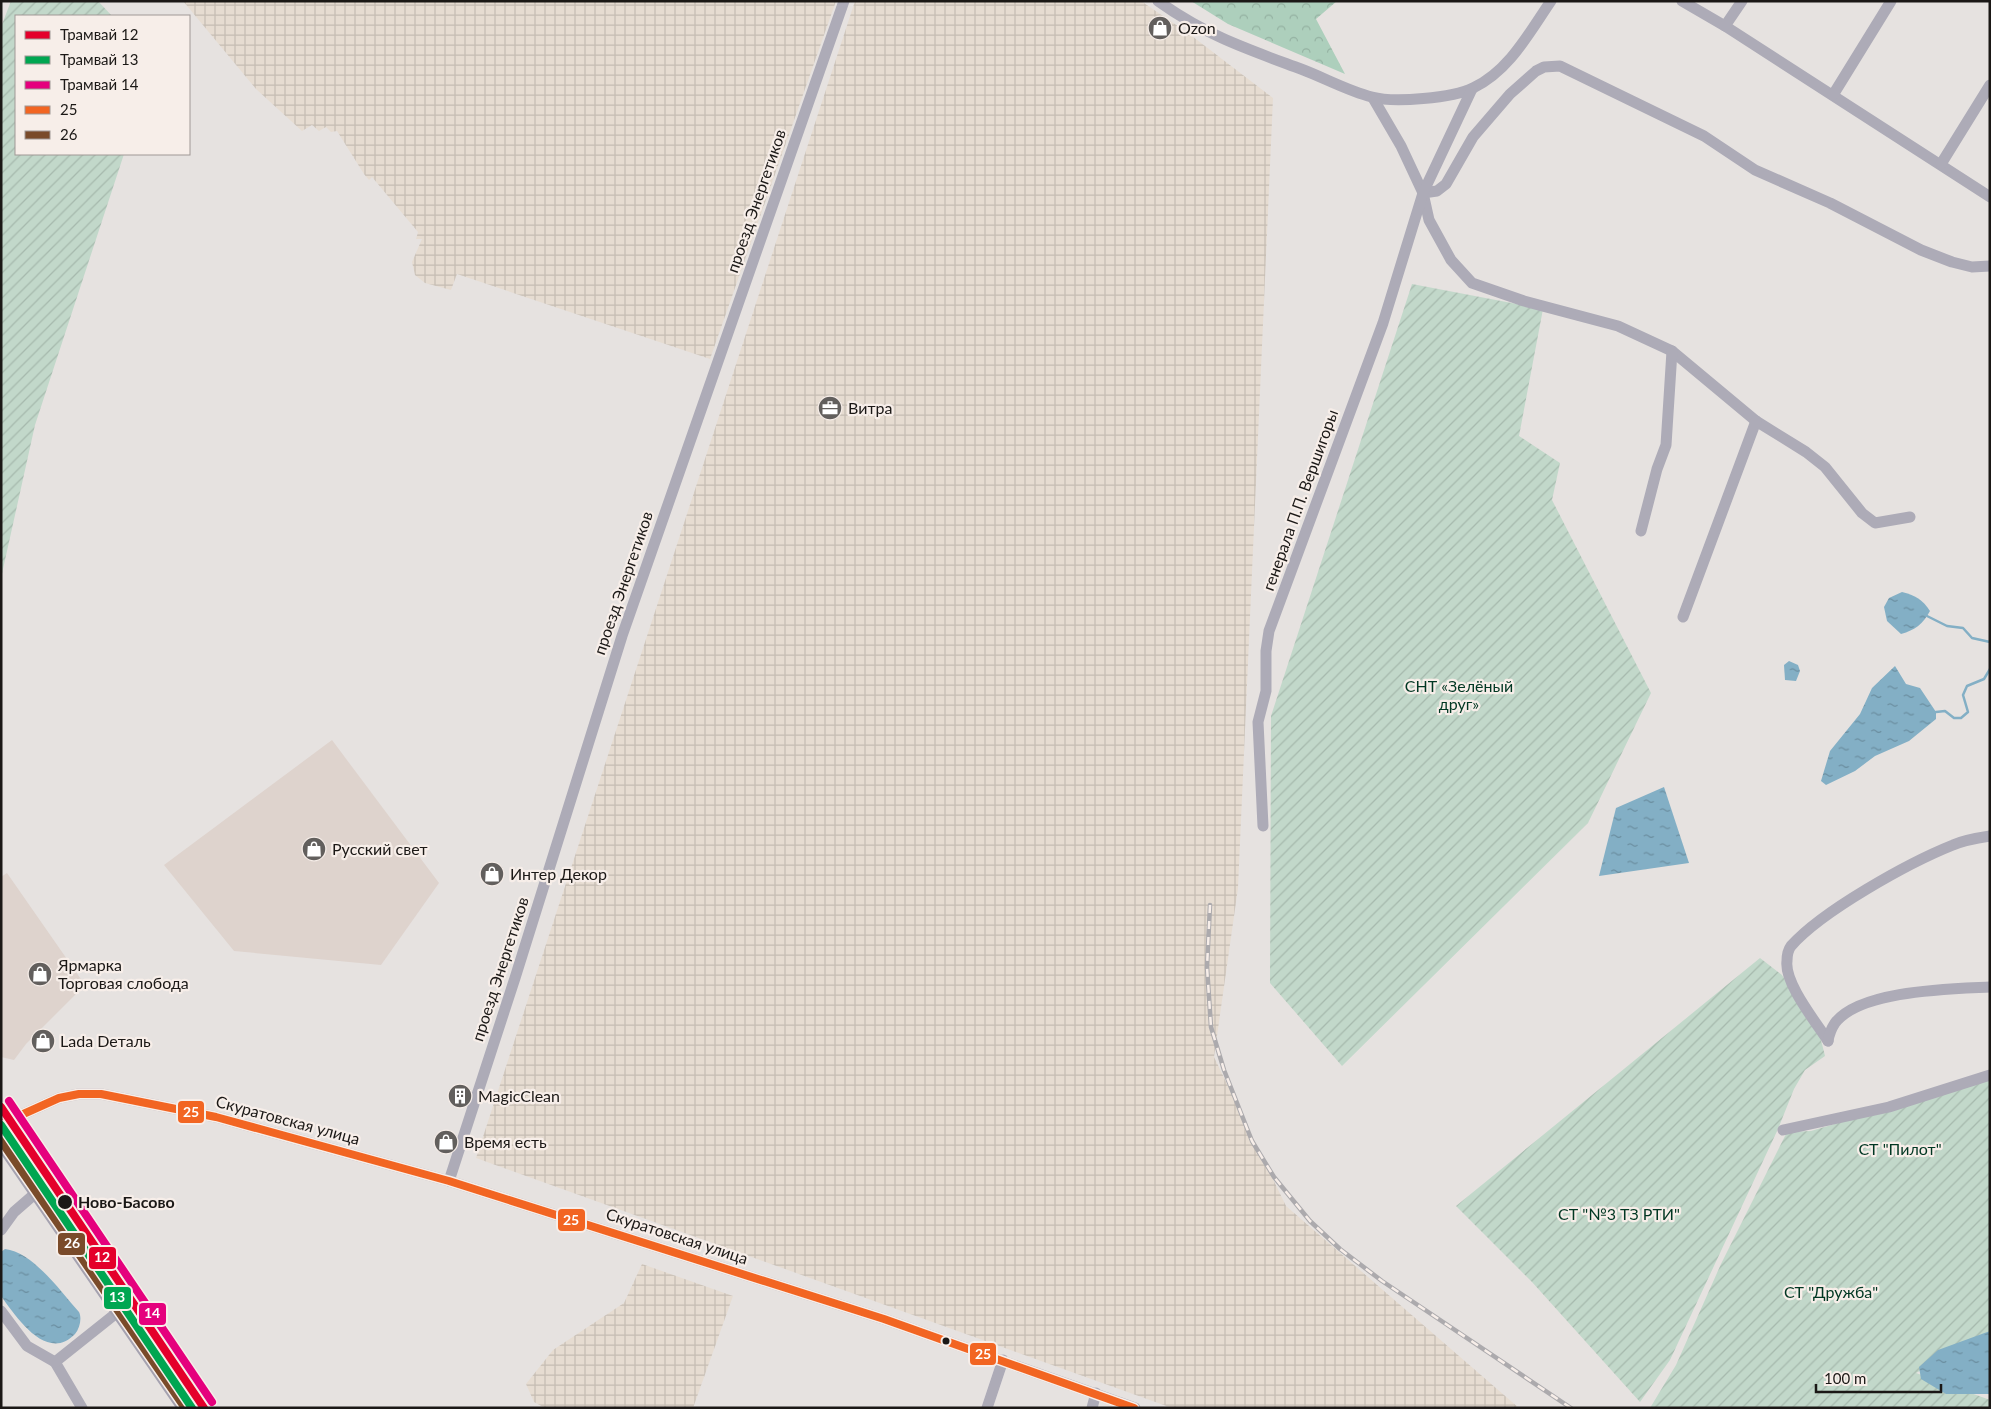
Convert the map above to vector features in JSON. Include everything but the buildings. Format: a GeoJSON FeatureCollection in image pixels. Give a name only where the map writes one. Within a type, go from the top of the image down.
{"type":"FeatureCollection","features":[{"type":"Feature","properties":{"kind":"main road"},"geometry":{"type":"LineString","coordinates":[[1,1141],[185,1408]]}},
{"type":"Feature","properties":{"kind":"street","name":"проезд Энергетиков"},"geometry":{"type":"LineString","coordinates":[[449,1181],[622,636],[844,1]]}},
{"type":"Feature","properties":{"kind":"street"},"geometry":{"type":"LineString","coordinates":[[1158,1],[1207,33],[1256,54],[1373,98],[1410,100],[1472,89],[1488,78],[1510,59],[1551,1]]}},
{"type":"Feature","properties":{"kind":"street"},"geometry":{"type":"LineString","coordinates":[[1682,1],[1834,95],[1990,197]]}},
{"type":"Feature","properties":{"kind":"street"},"geometry":{"type":"LineString","coordinates":[[1725,26],[1742,1]]}},
{"type":"Feature","properties":{"kind":"street"},"geometry":{"type":"LineString","coordinates":[[1834,95],[1891,1]]}},
{"type":"Feature","properties":{"kind":"street"},"geometry":{"type":"LineString","coordinates":[[1423,193],[1437,191],[1446,184],[1473,137],[1510,94],[1536,71],[1544,67],[1560,66],[1704,136],[1755,170],[1830,204],[1921,250],[1965,266],[1990,266]]}},
{"type":"Feature","properties":{"kind":"street"},"geometry":{"type":"LineString","coordinates":[[1941,164],[1990,85]]}},
{"type":"Feature","properties":{"kind":"street","name":"генерала П.П. Вершигоры"},"geometry":{"type":"LineString","coordinates":[[1263,826],[1258,722],[1266,691],[1266,651],[1269,631],[1383,323],[1423,193],[1472,89]]}},
{"type":"Feature","properties":{"kind":"street"},"geometry":{"type":"LineString","coordinates":[[1373,98],[1401,146],[1423,193],[1429,220],[1451,260],[1472,283],[1524,302],[1618,326],[1672,351],[1756,421],[1806,452],[1826,467],[1862,513],[1875,523],[1910,516]]}},
{"type":"Feature","properties":{"kind":"street"},"geometry":{"type":"LineString","coordinates":[[1641,530],[1657,469],[1666,445],[1672,351]]}},
{"type":"Feature","properties":{"kind":"street"},"geometry":{"type":"LineString","coordinates":[[1683,618],[1756,421]]}},
{"type":"Feature","properties":{"kind":"street"},"geometry":{"type":"LineString","coordinates":[[1990,836],[1974,838],[1953,845],[1892,876],[1830,913],[1790,948],[1786,963],[1790,981],[1828,1041],[1835,1022],[1851,1011],[1878,1000],[1921,991],[1990,988]]}},
{"type":"Feature","properties":{"kind":"street"},"geometry":{"type":"LineString","coordinates":[[1783,1130],[1889,1107],[1990,1075]]}},
{"type":"Feature","properties":{"kind":"street","name":"Скуратовская улица"},"geometry":{"type":"LineString","coordinates":[[1,1124],[59,1098],[80,1094],[101,1094],[216,1117],[449,1181],[884,1319],[1136,1408]]}},
{"type":"Feature","properties":{"kind":"street"},"geometry":{"type":"LineString","coordinates":[[1,1230],[14,1212],[37,1192]]}},
{"type":"Feature","properties":{"kind":"street"},"geometry":{"type":"LineString","coordinates":[[1,1311],[28,1346],[55,1362],[82,1408]]}},
{"type":"Feature","properties":{"kind":"street"},"geometry":{"type":"LineString","coordinates":[[55,1362],[119,1311]]}},
{"type":"Feature","properties":{"kind":"street"},"geometry":{"type":"LineString","coordinates":[[987,1408],[1003,1360]]}},
{"type":"Feature","properties":{"kind":"street"},"geometry":{"type":"LineString","coordinates":[[1092,1408],[1096,1393]]}},
{"type":"Feature","properties":{"kind":"shaded area"},"geometry":{"type":"Polygon","coordinates":[[[183,1],[836,1],[710,359],[457,274],[451,290],[425,283],[415,275],[412,262],[422,239],[416,239],[418,232],[372,177],[369,180],[364,174],[337,131],[331,132],[326,127],[319,131],[312,125],[302,131],[256,89],[183,1]]]}},
{"type":"Feature","properties":{"kind":"shaded area"},"geometry":{"type":"Polygon","coordinates":[[[855,1],[1141,1],[1188,33],[1273,98],[1238,888],[1214,1057],[1286,1206],[1519,1408],[1172,1408],[476,1158],[855,1]]]}},
{"type":"Feature","properties":{"kind":"shaded area"},"geometry":{"type":"Polygon","coordinates":[[[332,740],[439,883],[381,965],[234,951],[164,865],[332,740]]]}},
{"type":"Feature","properties":{"kind":"shaded area","name":"Ярмарка Торговая слобода"},"geometry":{"type":"Polygon","coordinates":[[[7,873],[85,985],[26,1044],[14,1060],[1,1057],[1,877],[7,873]]]}},
{"type":"Feature","properties":{"kind":"shaded area"},"geometry":{"type":"Polygon","coordinates":[[[642,1264],[733,1296],[693,1408],[545,1408],[534,1402],[526,1384],[553,1350],[624,1303],[642,1264]]]}},
{"type":"Feature","properties":{"kind":"green space"},"geometry":{"type":"Polygon","coordinates":[[[11,1],[98,1],[111,15],[15,15],[15,155],[124,155],[35,425],[1,578],[1,27],[11,1]]]}},
{"type":"Feature","properties":{"kind":"green space"},"geometry":{"type":"Polygon","coordinates":[[[1191,1],[1337,1],[1316,19],[1345,74],[1228,24],[1191,1]]]}},
{"type":"Feature","properties":{"kind":"green space","name":"СНТ «Зелёный друг»"},"geometry":{"type":"Polygon","coordinates":[[[1412,284],[1543,309],[1519,436],[1560,463],[1552,500],[1651,693],[1588,823],[1342,1066],[1270,983],[1271,716],[1412,284]]]}},
{"type":"Feature","properties":{"kind":"green space","name":"СТ \"№3 ТЗ РТИ\""},"geometry":{"type":"Polygon","coordinates":[[[1760,958],[1782,975],[1820,1036],[1825,1056],[1805,1070],[1794,1089],[1778,1129],[1670,1360],[1640,1402],[1532,1282],[1456,1206],[1760,958]]]}},
{"type":"Feature","properties":{"kind":"green space","name":"СТ \"Дружба\""},"geometry":{"type":"Polygon","coordinates":[[[1990,1078],[1990,1333],[1916,1373],[1990,1400],[1990,1408],[1650,1408],[1676,1365],[1721,1264],[1787,1132],[1811,1131],[1990,1078]]]}},
{"type":"Feature","properties":{"kind":"water"},"geometry":{"type":"Polygon","coordinates":[[[1902,592],[1918,598],[1930,611],[1918,626],[1901,634],[1887,621],[1884,607],[1889,598],[1902,592]]]}},
{"type":"Feature","properties":{"kind":"water"},"geometry":{"type":"Polygon","coordinates":[[[1789,661],[1798,665],[1800,671],[1796,681],[1785,680],[1784,665],[1789,661]]]}},
{"type":"Feature","properties":{"kind":"water"},"geometry":{"type":"Polygon","coordinates":[[[1895,666],[1906,684],[1920,688],[1936,712],[1936,719],[1909,741],[1875,756],[1855,771],[1826,785],[1821,781],[1830,751],[1860,714],[1872,688],[1895,666]]]}},
{"type":"Feature","properties":{"kind":"water"},"geometry":{"type":"Polygon","coordinates":[[[1664,787],[1689,863],[1599,876],[1616,808],[1664,787]]]}},
{"type":"Feature","properties":{"kind":"water"},"geometry":{"type":"Polygon","coordinates":[[[5,1249],[26,1257],[36,1265],[79,1312],[80,1323],[78,1329],[75,1334],[64,1342],[44,1341],[34,1334],[15,1315],[1,1296],[1,1252],[5,1249]]]}},
{"type":"Feature","properties":{"kind":"water"},"geometry":{"type":"Polygon","coordinates":[[[1990,1331],[1990,1394],[1946,1394],[1921,1379],[1919,1367],[1938,1350],[1990,1331]]]}},
{"type":"Feature","properties":{"kind":"waterway"},"geometry":{"type":"LineString","coordinates":[[1927,616],[1947,626],[1963,628],[1972,638],[1990,642]]}},
{"type":"Feature","properties":{"kind":"waterway"},"geometry":{"type":"LineString","coordinates":[[1936,712],[1945,711],[1954,718],[1961,718],[1968,712],[1963,695],[1967,686],[1984,679],[1990,669]]}},
{"type":"Feature","properties":{"kind":"railway"},"geometry":{"type":"LineString","coordinates":[[1210,905],[1207,967],[1211,1027],[1224,1070],[1252,1141],[1274,1177],[1310,1221],[1340,1249],[1382,1281],[1571,1408]]}},
{"type":"Feature","properties":{"kind":"tram line","name":"14"},"geometry":{"type":"LineString","coordinates":[[9,1101],[212,1402]]}},
{"type":"Feature","properties":{"kind":"tram line","name":"12"},"geometry":{"type":"LineString","coordinates":[[1,1107],[204,1408]]}},
{"type":"Feature","properties":{"kind":"tram line","name":"13"},"geometry":{"type":"LineString","coordinates":[[1,1125],[192,1408]]}},
{"type":"Feature","properties":{"kind":"transit line","name":"25"},"geometry":{"type":"LineString","coordinates":[[1,1124],[59,1098],[79,1094],[101,1094],[216,1117],[449,1181],[884,1319],[1134,1408]]}},
{"type":"Feature","properties":{"kind":"transit line","name":"26"},"geometry":{"type":"LineString","coordinates":[[1,1141],[185,1408]]}},
{"type":"Feature","properties":{"kind":"place","name":"Ozon"},"geometry":{"type":"Point","coordinates":[1160,28]}},
{"type":"Feature","properties":{"kind":"place","name":"Витра"},"geometry":{"type":"Point","coordinates":[830,408]}},
{"type":"Feature","properties":{"kind":"place","name":"Русский свет"},"geometry":{"type":"Point","coordinates":[314,849]}},
{"type":"Feature","properties":{"kind":"place","name":"Интер Декор"},"geometry":{"type":"Point","coordinates":[492,874]}},
{"type":"Feature","properties":{"kind":"place","name":"Ярмарка Торговая слобода"},"geometry":{"type":"Point","coordinates":[40,974]}},
{"type":"Feature","properties":{"kind":"place","name":"Lada Dеталь"},"geometry":{"type":"Point","coordinates":[43,1041]}},
{"type":"Feature","properties":{"kind":"place","name":"MagicClean"},"geometry":{"type":"Point","coordinates":[460,1096]}},
{"type":"Feature","properties":{"kind":"place","name":"Время есть"},"geometry":{"type":"Point","coordinates":[446,1142]}},
{"type":"Feature","properties":{"kind":"place","name":"Ново-Басово"},"geometry":{"type":"Point","coordinates":[65,1202]}},
{"type":"Feature","properties":{"kind":"park label","name":"СТ \"Пилот\""},"geometry":{"type":"Point","coordinates":[1900,1149]}}]}
